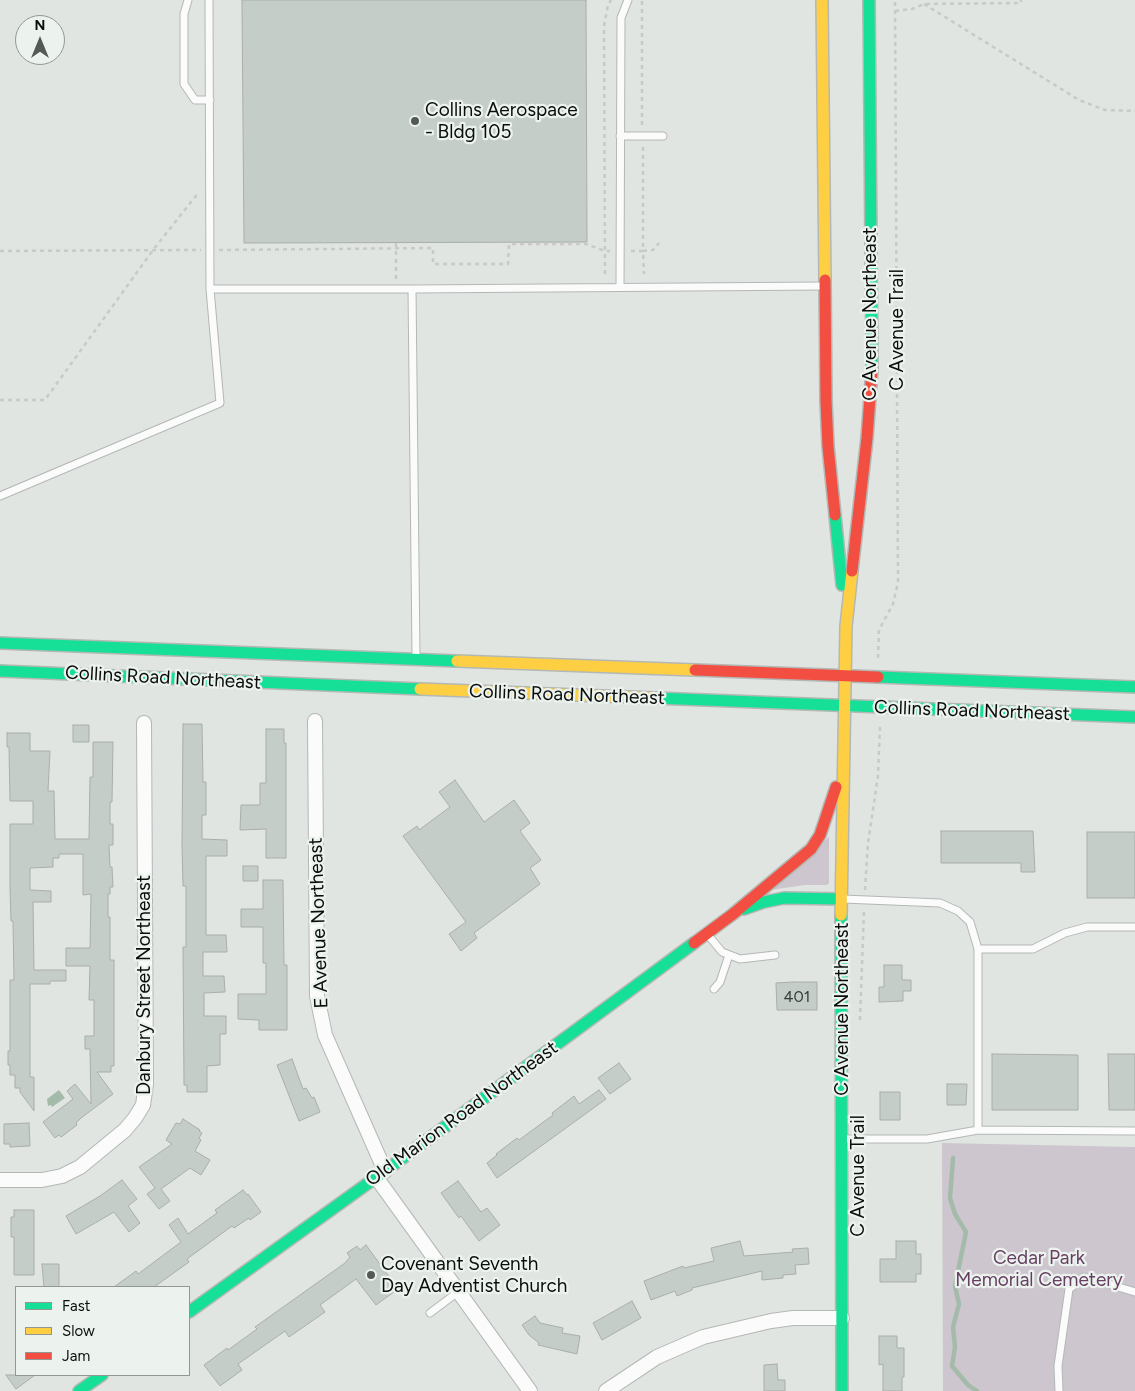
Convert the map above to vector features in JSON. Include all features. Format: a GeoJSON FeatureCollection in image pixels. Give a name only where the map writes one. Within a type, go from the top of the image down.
{"type":"FeatureCollection","features":[{"type":"Feature","properties":{"kind":"main road","name":"C Avenue Northeast"},"geometry":{"type":"LineString","coordinates":[[822,0],[824,286],[828,446],[846,626]]}},
{"type":"Feature","properties":{"kind":"main road","name":"C Avenue Northeast"},"geometry":{"type":"LineString","coordinates":[[842,1391],[841,899],[844,706],[846,626],[867,438],[872,364],[869,0]]}},
{"type":"Feature","properties":{"kind":"main road","name":"Collins Road Northeast"},"geometry":{"type":"LineString","coordinates":[[0,643],[1135,687]]}},
{"type":"Feature","properties":{"kind":"main road","name":"Collins Road Northeast"},"geometry":{"type":"LineString","coordinates":[[0,671],[1135,717]]}},
{"type":"Feature","properties":{"kind":"main road","name":"Old Marion Road Northeast"},"geometry":{"type":"LineString","coordinates":[[190,1311],[733,914],[811,849],[820,835],[843,766]]}},
{"type":"Feature","properties":{"kind":"main road","name":"Old Marion Road Northeast"},"geometry":{"type":"LineString","coordinates":[[733,914],[764,902],[784,898],[841,899]]}},
{"type":"Feature","properties":{"kind":"main road"},"geometry":{"type":"LineString","coordinates":[[79,1391],[101,1376]]}},
{"type":"Feature","properties":{"kind":"street","name":"E Avenue Northeast"},"geometry":{"type":"LineString","coordinates":[[315,721],[317,996],[325,1035],[380,1174],[458,1292],[530,1391]]}},
{"type":"Feature","properties":{"kind":"street","name":"Danbury Street Northeast"},"geometry":{"type":"LineString","coordinates":[[0,1180],[42,1180],[62,1176],[80,1167],[125,1130],[136,1118],[143,1105],[146,1084],[144,723]]}},
{"type":"Feature","properties":{"kind":"street"},"geometry":{"type":"LineString","coordinates":[[606,1391],[657,1356],[703,1337],[771,1321],[793,1318],[842,1318]]}},
{"type":"Feature","properties":{"kind":"lane"},"geometry":{"type":"LineString","coordinates":[[188,0],[184,14],[184,84],[194,100],[210,100]]}},
{"type":"Feature","properties":{"kind":"lane"},"geometry":{"type":"LineString","coordinates":[[0,496],[220,403],[210,289],[209,0]]}},
{"type":"Feature","properties":{"kind":"lane"},"geometry":{"type":"LineString","coordinates":[[620,287],[620,18],[628,0]]}},
{"type":"Feature","properties":{"kind":"lane"},"geometry":{"type":"LineString","coordinates":[[620,136],[663,136]]}},
{"type":"Feature","properties":{"kind":"lane"},"geometry":{"type":"LineString","coordinates":[[210,289],[824,286]]}},
{"type":"Feature","properties":{"kind":"lane"},"geometry":{"type":"LineString","coordinates":[[412,289],[416,658]]}},
{"type":"Feature","properties":{"kind":"lane"},"geometry":{"type":"LineString","coordinates":[[841,899],[940,903],[958,911],[970,922],[978,949],[978,1130]]}},
{"type":"Feature","properties":{"kind":"lane"},"geometry":{"type":"LineString","coordinates":[[978,949],[1033,949],[1065,933],[1087,927],[1135,928]]}},
{"type":"Feature","properties":{"kind":"lane"},"geometry":{"type":"LineString","coordinates":[[706,934],[722,952],[740,959],[775,955]]}},
{"type":"Feature","properties":{"kind":"lane"},"geometry":{"type":"LineString","coordinates":[[714,989],[720,982],[729,954]]}},
{"type":"Feature","properties":{"kind":"lane"},"geometry":{"type":"LineString","coordinates":[[842,1139],[927,1139],[978,1130],[1135,1131]]}},
{"type":"Feature","properties":{"kind":"lane"},"geometry":{"type":"LineString","coordinates":[[1059,1391],[1058,1366],[1069,1289],[1084,1277],[1135,1292]]}},
{"type":"Feature","properties":{"kind":"lane"},"geometry":{"type":"LineString","coordinates":[[430,1313],[458,1292]]}},
{"type":"Feature","properties":{"kind":"path"},"geometry":{"type":"LineString","coordinates":[[605,274],[604,26],[608,5],[612,0]]}},
{"type":"Feature","properties":{"kind":"path","name":"C Avenue Trail"},"geometry":{"type":"LineString","coordinates":[[878,655],[879,630],[893,604],[898,582],[895,0]]}},
{"type":"Feature","properties":{"kind":"path"},"geometry":{"type":"LineString","coordinates":[[895,11],[912,9],[924,4],[1021,3],[1021,0]]}},
{"type":"Feature","properties":{"kind":"path"},"geometry":{"type":"LineString","coordinates":[[924,4],[1079,100],[1105,110],[1135,111]]}},
{"type":"Feature","properties":{"kind":"path"},"geometry":{"type":"LineString","coordinates":[[0,400],[45,400],[153,250],[210,178]]}},
{"type":"Feature","properties":{"kind":"path"},"geometry":{"type":"LineString","coordinates":[[396,243],[396,289]]}},
{"type":"Feature","properties":{"kind":"path"},"geometry":{"type":"LineString","coordinates":[[0,251],[433,248],[433,264],[508,264],[509,244],[586,244],[605,251],[614,251]]}},
{"type":"Feature","properties":{"kind":"path"},"geometry":{"type":"LineString","coordinates":[[629,251],[653,250],[658,244]]}},
{"type":"Feature","properties":{"kind":"path"},"geometry":{"type":"LineString","coordinates":[[643,251],[644,274]]}},
{"type":"Feature","properties":{"kind":"path"},"geometry":{"type":"LineString","coordinates":[[860,1025],[864,899],[868,843],[878,776],[880,722]]}},
{"type":"Feature","properties":{"kind":"green space"},"geometry":{"type":"Polygon","coordinates":[[[829,837],[829,883],[827,885],[805,885],[770,890],[829,837]]]}},
{"type":"Feature","properties":{"kind":"green space","name":"Cedar Park Memorial Cemetery"},"geometry":{"type":"Polygon","coordinates":[[[942,1143],[1135,1147],[1135,1391],[943,1391],[942,1143]]]}},
{"type":"Feature","properties":{"kind":"shaded area"},"geometry":{"type":"Polygon","coordinates":[[[59,1090],[65,1098],[52,1107],[51,1105],[48,1106],[47,1099],[59,1090]]]}},
{"type":"Feature","properties":{"kind":"building","name":"Collins Aerospace - Bldg 105"},"geometry":{"type":"Polygon","coordinates":[[[242,0],[586,0],[587,242],[244,243],[242,0]]]}},
{"type":"Feature","properties":{"kind":"building"},"geometry":{"type":"Polygon","coordinates":[[[183,724],[202,724],[203,782],[206,782],[206,815],[202,815],[202,839],[227,840],[227,856],[206,856],[206,935],[226,935],[227,952],[203,952],[203,976],[224,976],[225,992],[204,993],[204,1016],[226,1016],[226,1034],[220,1034],[220,1065],[207,1066],[207,1092],[187,1092],[187,1085],[184,1085],[183,947],[186,947],[186,886],[183,886],[182,846],[183,724]]]}},
{"type":"Feature","properties":{"kind":"building"},"geometry":{"type":"Polygon","coordinates":[[[73,725],[89,725],[89,742],[73,742],[73,725]]]}},
{"type":"Feature","properties":{"kind":"building"},"geometry":{"type":"Polygon","coordinates":[[[266,729],[284,729],[284,743],[286,743],[286,858],[266,858],[266,829],[240,830],[241,805],[260,805],[260,783],[266,783],[266,729]]]}},
{"type":"Feature","properties":{"kind":"building"},"geometry":{"type":"Polygon","coordinates":[[[7,733],[30,733],[30,751],[50,751],[48,791],[54,791],[55,839],[89,839],[90,777],[93,777],[93,742],[113,742],[110,824],[113,824],[113,845],[109,845],[113,887],[110,887],[110,894],[108,894],[108,917],[110,917],[110,960],[114,960],[114,1066],[111,1066],[111,1072],[97,1072],[113,1094],[81,1118],[76,1123],[77,1125],[61,1137],[59,1135],[55,1138],[43,1122],[73,1099],[67,1091],[75,1084],[91,1104],[90,1049],[85,1049],[85,1036],[94,1036],[94,1000],[89,1000],[90,966],[66,966],[66,948],[90,948],[91,894],[83,895],[83,854],[59,854],[59,858],[53,858],[53,867],[30,868],[30,890],[51,891],[51,902],[33,902],[34,970],[66,970],[66,981],[50,981],[50,984],[30,984],[30,1077],[34,1077],[34,1111],[20,1092],[20,1088],[15,1088],[15,1075],[10,1075],[10,1065],[8,1065],[8,1051],[10,1051],[10,980],[14,980],[13,921],[11,921],[10,887],[10,824],[33,824],[33,801],[10,801],[7,733]]]}},
{"type":"Feature","properties":{"kind":"building"},"geometry":{"type":"Polygon","coordinates":[[[455,780],[484,822],[514,800],[530,823],[520,831],[541,860],[530,868],[540,884],[474,933],[477,938],[461,951],[449,934],[466,922],[403,836],[417,826],[419,830],[450,807],[439,792],[455,780]]]}},
{"type":"Feature","properties":{"kind":"building"},"geometry":{"type":"Polygon","coordinates":[[[941,831],[1033,831],[1035,872],[1021,872],[1021,863],[941,863],[941,831]]]}},
{"type":"Feature","properties":{"kind":"building"},"geometry":{"type":"Polygon","coordinates":[[[1087,832],[1135,832],[1135,898],[1087,898],[1087,832]]]}},
{"type":"Feature","properties":{"kind":"building"},"geometry":{"type":"Polygon","coordinates":[[[243,866],[258,866],[258,881],[243,881],[243,866]]]}},
{"type":"Feature","properties":{"kind":"building"},"geometry":{"type":"Polygon","coordinates":[[[263,880],[283,880],[284,965],[287,965],[287,1030],[259,1030],[259,1020],[238,1019],[238,994],[266,994],[266,963],[263,963],[263,927],[241,927],[241,909],[263,909],[263,880]]]}},
{"type":"Feature","properties":{"kind":"building"},"geometry":{"type":"Polygon","coordinates":[[[884,965],[902,965],[902,980],[911,980],[911,991],[903,991],[903,1001],[879,1002],[879,987],[884,987],[884,965]]]}},
{"type":"Feature","properties":{"kind":"building"},"geometry":{"type":"Polygon","coordinates":[[[817,982],[817,1010],[777,1010],[776,983],[817,982]]]}},
{"type":"Feature","properties":{"kind":"building"},"geometry":{"type":"Polygon","coordinates":[[[992,1054],[1078,1055],[1078,1110],[992,1110],[992,1054]]]}},
{"type":"Feature","properties":{"kind":"building"},"geometry":{"type":"Polygon","coordinates":[[[1108,1054],[1135,1054],[1135,1110],[1109,1110],[1108,1054]]]}},
{"type":"Feature","properties":{"kind":"building"},"geometry":{"type":"Polygon","coordinates":[[[292,1059],[303,1089],[306,1088],[312,1098],[314,1097],[320,1112],[299,1121],[277,1065],[292,1059]]]}},
{"type":"Feature","properties":{"kind":"building"},"geometry":{"type":"Polygon","coordinates":[[[619,1063],[631,1079],[610,1094],[598,1078],[619,1063]]]}},
{"type":"Feature","properties":{"kind":"building"},"geometry":{"type":"Polygon","coordinates":[[[947,1084],[967,1084],[966,1105],[947,1105],[947,1084]]]}},
{"type":"Feature","properties":{"kind":"building"},"geometry":{"type":"Polygon","coordinates":[[[599,1090],[606,1099],[497,1178],[487,1163],[496,1154],[553,1115],[552,1113],[574,1096],[579,1104],[599,1090]]]}},
{"type":"Feature","properties":{"kind":"building"},"geometry":{"type":"Polygon","coordinates":[[[880,1092],[900,1092],[900,1120],[880,1120],[880,1092]]]}},
{"type":"Feature","properties":{"kind":"building"},"geometry":{"type":"Polygon","coordinates":[[[183,1119],[202,1133],[199,1138],[201,1140],[195,1151],[210,1160],[201,1175],[190,1168],[161,1189],[170,1201],[159,1209],[147,1194],[155,1188],[139,1167],[172,1144],[166,1140],[176,1123],[180,1124],[183,1119]]]}},
{"type":"Feature","properties":{"kind":"building"},"geometry":{"type":"Polygon","coordinates":[[[29,1123],[30,1146],[10,1147],[10,1144],[4,1144],[4,1124],[29,1123]]]}},
{"type":"Feature","properties":{"kind":"building"},"geometry":{"type":"Polygon","coordinates":[[[122,1180],[137,1199],[128,1206],[140,1223],[129,1232],[114,1212],[76,1234],[66,1216],[100,1196],[122,1180]]]}},
{"type":"Feature","properties":{"kind":"building"},"geometry":{"type":"Polygon","coordinates":[[[458,1181],[481,1212],[487,1208],[500,1225],[479,1241],[441,1193],[458,1181]]]}},
{"type":"Feature","properties":{"kind":"building"},"geometry":{"type":"Polygon","coordinates":[[[243,1190],[261,1212],[234,1228],[232,1226],[187,1259],[189,1262],[155,1286],[115,1286],[136,1271],[138,1274],[181,1242],[169,1225],[178,1218],[188,1234],[217,1213],[215,1210],[243,1190]]]}},
{"type":"Feature","properties":{"kind":"building"},"geometry":{"type":"Polygon","coordinates":[[[14,1210],[34,1210],[34,1275],[14,1275],[14,1237],[11,1237],[11,1217],[14,1217],[14,1210]]]}},
{"type":"Feature","properties":{"kind":"building"},"geometry":{"type":"Polygon","coordinates":[[[740,1241],[744,1256],[793,1252],[792,1249],[808,1248],[809,1264],[795,1265],[796,1274],[783,1275],[783,1278],[762,1280],[762,1271],[692,1288],[692,1290],[677,1296],[675,1291],[651,1300],[644,1281],[683,1266],[684,1268],[714,1261],[711,1248],[740,1241]]]}},
{"type":"Feature","properties":{"kind":"building"},"geometry":{"type":"Polygon","coordinates":[[[896,1241],[916,1241],[916,1254],[921,1254],[921,1274],[916,1274],[916,1282],[880,1282],[880,1259],[896,1259],[896,1241]]]}},
{"type":"Feature","properties":{"kind":"building"},"geometry":{"type":"Polygon","coordinates":[[[366,1245],[398,1289],[376,1305],[356,1279],[320,1305],[325,1312],[289,1337],[285,1331],[238,1364],[242,1370],[220,1386],[204,1365],[227,1348],[228,1350],[257,1329],[255,1327],[345,1263],[350,1257],[347,1253],[357,1246],[360,1250],[366,1245]]]}},
{"type":"Feature","properties":{"kind":"building"},"geometry":{"type":"Polygon","coordinates":[[[42,1264],[59,1264],[59,1286],[44,1286],[42,1264]]]}},
{"type":"Feature","properties":{"kind":"building"},"geometry":{"type":"Polygon","coordinates":[[[632,1301],[641,1318],[602,1340],[593,1323],[632,1301]]]}},
{"type":"Feature","properties":{"kind":"building"},"geometry":{"type":"Polygon","coordinates":[[[535,1316],[540,1323],[563,1328],[562,1333],[580,1336],[577,1354],[538,1345],[539,1343],[529,1335],[522,1325],[535,1316]]]}},
{"type":"Feature","properties":{"kind":"building"},"geometry":{"type":"Polygon","coordinates":[[[879,1336],[897,1336],[897,1348],[904,1348],[902,1391],[883,1391],[883,1364],[879,1365],[879,1336]]]}},
{"type":"Feature","properties":{"kind":"building"},"geometry":{"type":"Polygon","coordinates":[[[777,1364],[778,1380],[785,1380],[785,1391],[764,1391],[764,1365],[777,1364]]]}},
{"type":"Feature","properties":{"kind":"building"},"geometry":{"type":"Polygon","coordinates":[[[6,1375],[34,1376],[16,1389],[6,1375]]]}},
{"type":"Feature","properties":{"kind":"waterway"},"geometry":{"type":"LineString","coordinates":[[953,1158],[950,1198],[955,1214],[966,1232],[955,1286],[959,1304],[953,1327],[955,1347],[952,1366],[968,1385],[977,1391]]}},
{"type":"Feature","properties":{"kind":"traffic: fast"},"geometry":{"type":"LineString","coordinates":[[869,0],[872,369]]}},
{"type":"Feature","properties":{"kind":"traffic: fast"},"geometry":{"type":"LineString","coordinates":[[835,515],[842,585]]}},
{"type":"Feature","properties":{"kind":"traffic: fast"},"geometry":{"type":"LineString","coordinates":[[0,643],[457,661]]}},
{"type":"Feature","properties":{"kind":"traffic: fast"},"geometry":{"type":"LineString","coordinates":[[0,671],[420,689]]}},
{"type":"Feature","properties":{"kind":"traffic: fast"},"geometry":{"type":"LineString","coordinates":[[878,677],[1135,687]]}},
{"type":"Feature","properties":{"kind":"traffic: fast"},"geometry":{"type":"LineString","coordinates":[[655,698],[1135,717]]}},
{"type":"Feature","properties":{"kind":"traffic: fast"},"geometry":{"type":"LineString","coordinates":[[744,909],[784,898],[841,899]]}},
{"type":"Feature","properties":{"kind":"traffic: fast"},"geometry":{"type":"LineString","coordinates":[[841,915],[842,1391]]}},
{"type":"Feature","properties":{"kind":"traffic: fast"},"geometry":{"type":"LineString","coordinates":[[190,1311],[385,1171],[694,943]]}},
{"type":"Feature","properties":{"kind":"traffic: fast"},"geometry":{"type":"LineString","coordinates":[[79,1391],[101,1376]]}},
{"type":"Feature","properties":{"kind":"traffic: slow"},"geometry":{"type":"LineString","coordinates":[[822,0],[825,280]]}},
{"type":"Feature","properties":{"kind":"traffic: slow"},"geometry":{"type":"LineString","coordinates":[[841,915],[846,626],[852,571]]}},
{"type":"Feature","properties":{"kind":"traffic: slow"},"geometry":{"type":"LineString","coordinates":[[457,661],[695,670]]}},
{"type":"Feature","properties":{"kind":"traffic: slow"},"geometry":{"type":"LineString","coordinates":[[420,689],[655,698]]}},
{"type":"Feature","properties":{"kind":"traffic: jam"},"geometry":{"type":"LineString","coordinates":[[825,280],[826,401],[828,446],[835,515]]}},
{"type":"Feature","properties":{"kind":"traffic: jam"},"geometry":{"type":"LineString","coordinates":[[852,571],[867,438],[872,369]]}},
{"type":"Feature","properties":{"kind":"traffic: jam"},"geometry":{"type":"LineString","coordinates":[[695,670],[878,677]]}},
{"type":"Feature","properties":{"kind":"traffic: jam"},"geometry":{"type":"LineString","coordinates":[[694,943],[733,914],[811,849],[820,835],[836,787]]}},
{"type":"Feature","properties":{"kind":"place","name":"Collins Aerospace - Bldg 105"},"geometry":{"type":"Point","coordinates":[415,121]}},
{"type":"Feature","properties":{"kind":"place","name":"Covenant Seventh Day Adventist Church"},"geometry":{"type":"Point","coordinates":[371,1275]}}]}
